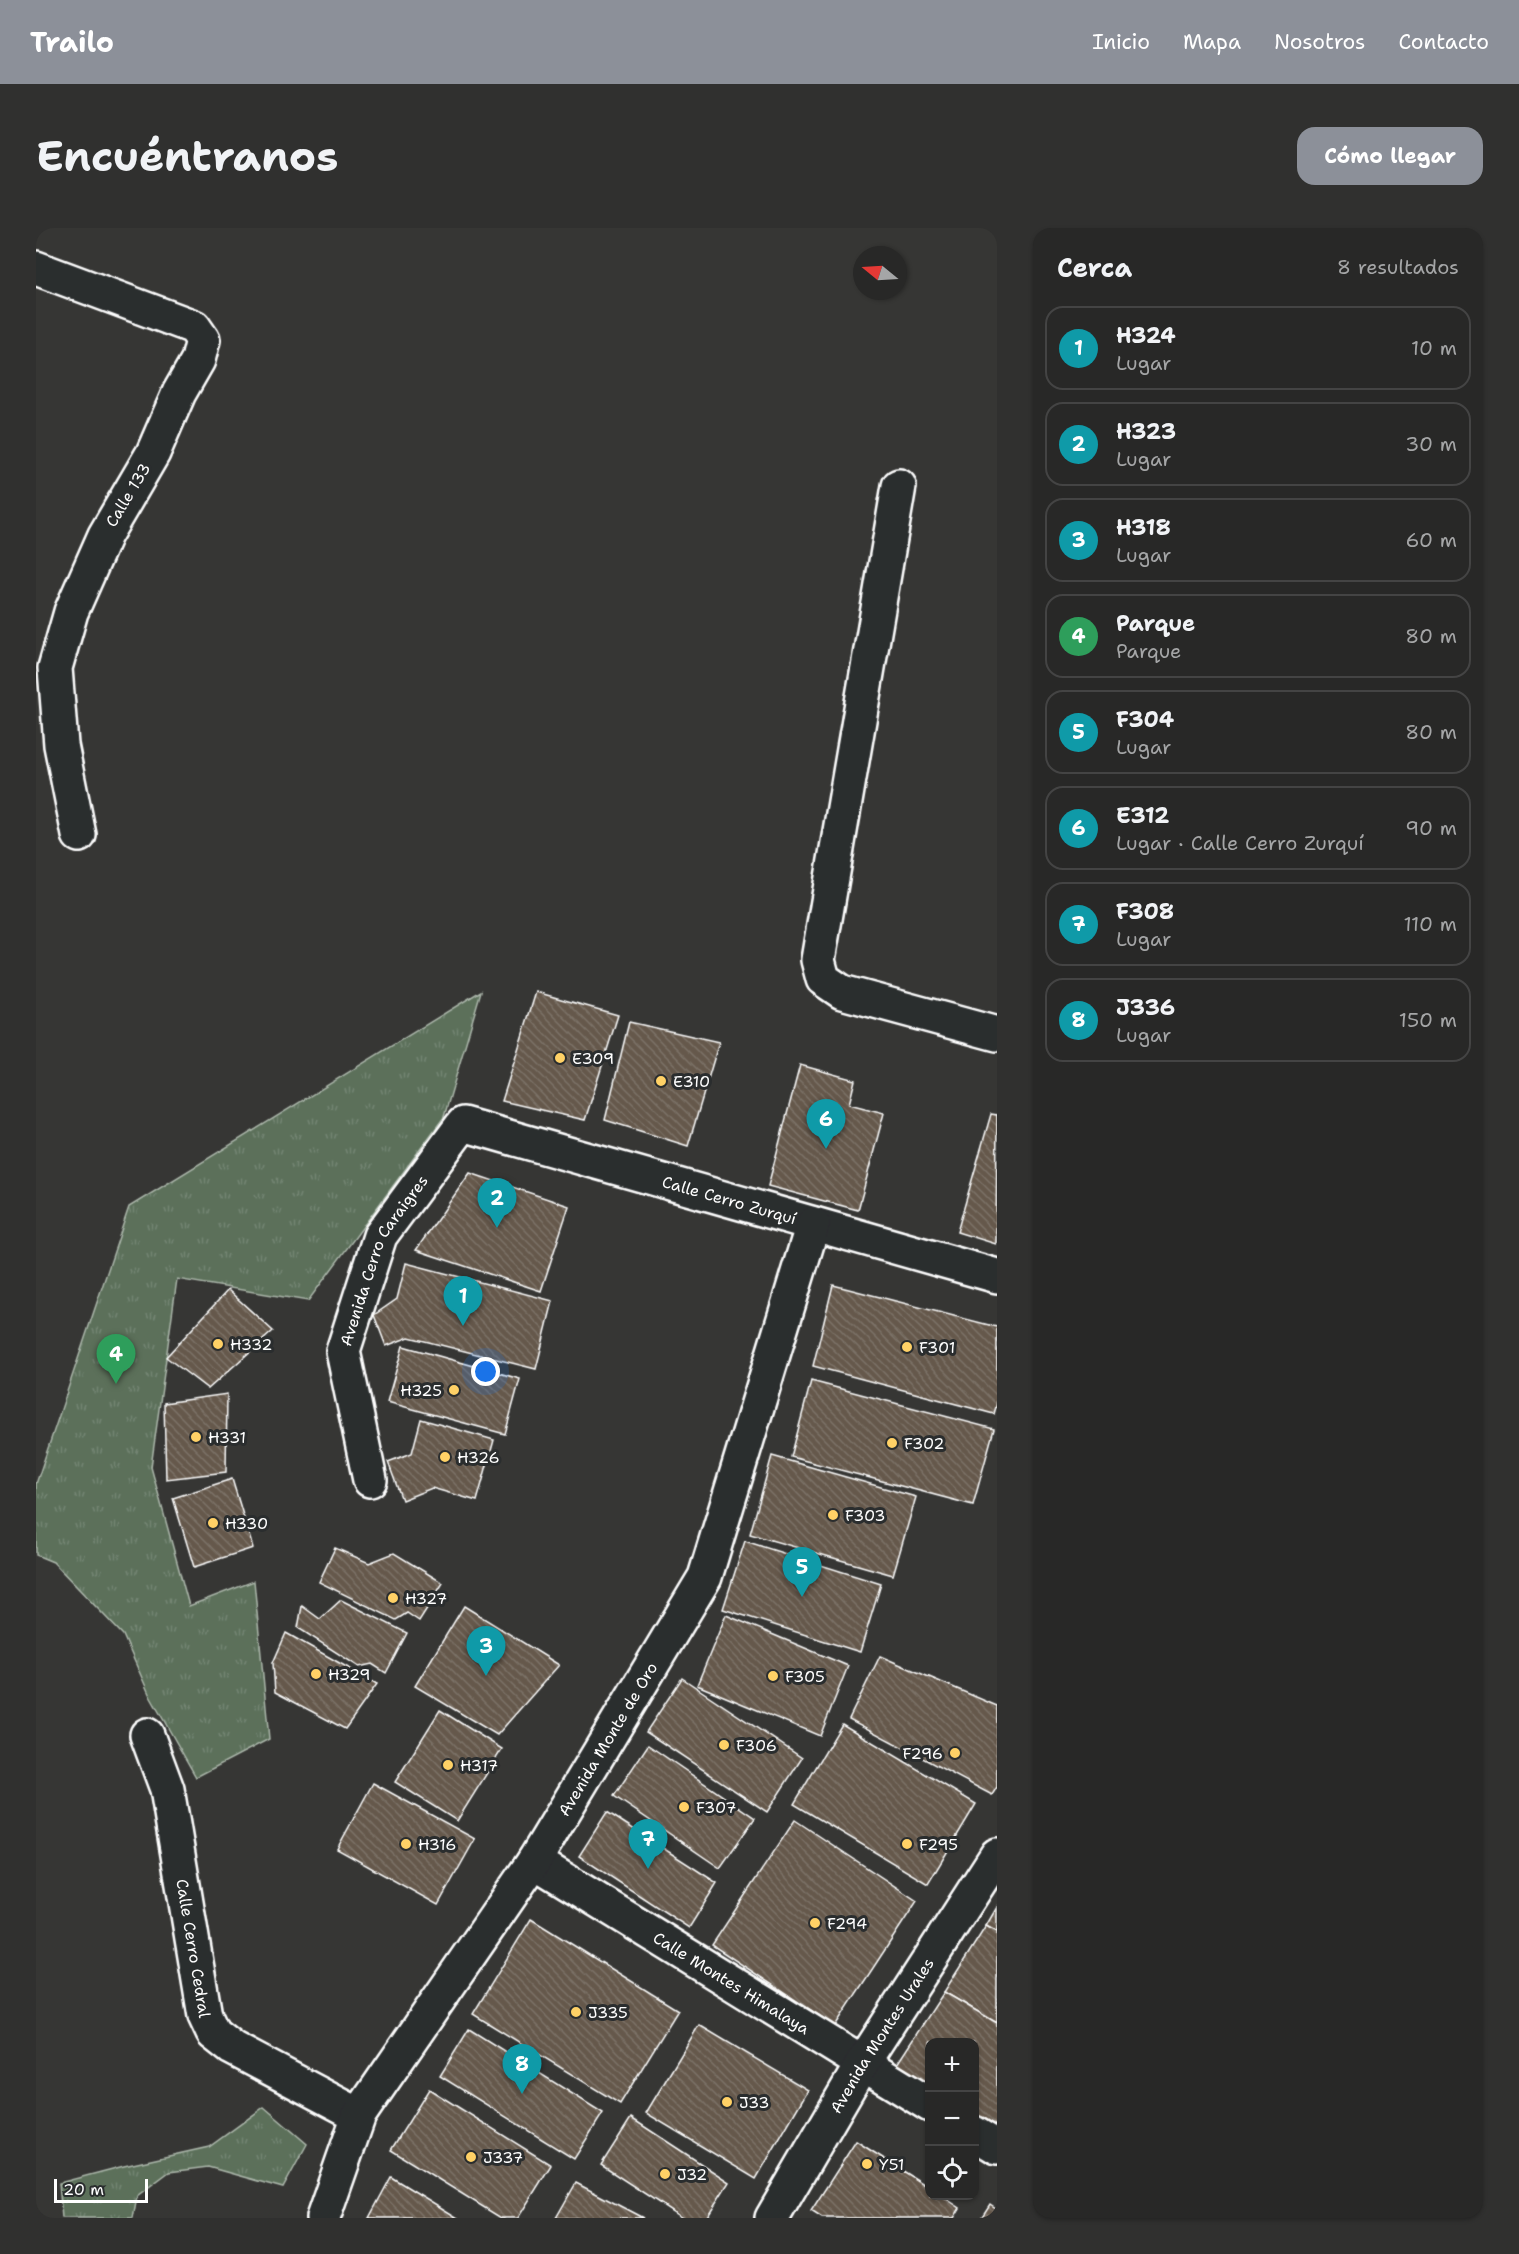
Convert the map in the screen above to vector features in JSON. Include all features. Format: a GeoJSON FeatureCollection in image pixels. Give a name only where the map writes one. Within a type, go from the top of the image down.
{"type":"FeatureCollection","features":[{"type":"Feature","properties":{"kind":"street","name":"Calle 133"},"geometry":{"type":"LineString","coordinates":[[36,268],[194,327],[203,340],[198,360],[179,393],[153,453],[105,535],[71,612],[55,668],[61,745],[79,835]]}},
{"type":"Feature","properties":{"kind":"street"},"geometry":{"type":"LineString","coordinates":[[899,486],[818,960],[824,979],[842,992],[997,1034]]}},
{"type":"Feature","properties":{"kind":"street","name":"Calle Cerro Zurquí"},"geometry":{"type":"LineString","coordinates":[[463,1124],[997,1276]]}},
{"type":"Feature","properties":{"kind":"street","name":"Avenida Cerro Caraigres"},"geometry":{"type":"LineString","coordinates":[[370,1480],[343,1351],[380,1236],[463,1124]]}},
{"type":"Feature","properties":{"kind":"street","name":"Avenida Monte de Oro"},"geometry":{"type":"LineString","coordinates":[[323,2218],[359,2115],[534,1861],[705,1577],[813,1224]]}},
{"type":"Feature","properties":{"kind":"street","name":"Calle Cerro Cedral"},"geometry":{"type":"LineString","coordinates":[[147,1735],[167,1789],[205,2016],[213,2033],[232,2048],[359,2115]]}},
{"type":"Feature","properties":{"kind":"street","name":"Avenida Montes Urales"},"geometry":{"type":"LineString","coordinates":[[772,2218],[862,2064],[997,1855]]}},
{"type":"Feature","properties":{"kind":"street","name":"Calle Montes Himalaya"},"geometry":{"type":"LineString","coordinates":[[534,1861],[925,2103]]}},
{"type":"Feature","properties":{"kind":"street"},"geometry":{"type":"LineString","coordinates":[[979,2136],[997,2147]]}},
{"type":"Feature","properties":{"kind":"green space"},"geometry":{"type":"Polygon","coordinates":[[[481,991],[444,1117],[308,1301],[177,1279],[151,1467],[189,1606],[254,1581],[269,1739],[196,1777],[150,1696],[123,1635],[53,1562],[36,1555],[36,1484],[129,1207],[481,991]]]}},
{"type":"Feature","properties":{"kind":"green space"},"geometry":{"type":"Polygon","coordinates":[[[264,2107],[307,2144],[283,2188],[208,2167],[169,2172],[137,2196],[133,2218],[62,2218],[59,2183],[209,2147],[264,2107]]]}},
{"type":"Feature","properties":{"kind":"building","name":"E309"},"geometry":{"type":"Polygon","coordinates":[[[536,992],[618,1015],[585,1120],[502,1101],[536,992]]]}},
{"type":"Feature","properties":{"kind":"building","name":"E310"},"geometry":{"type":"Polygon","coordinates":[[[629,1022],[719,1042],[688,1146],[605,1120],[629,1022]]]}},
{"type":"Feature","properties":{"kind":"building"},"geometry":{"type":"Polygon","coordinates":[[[800,1065],[855,1080],[849,1104],[884,1113],[858,1210],[768,1186],[800,1065]]]}},
{"type":"Feature","properties":{"kind":"building"},"geometry":{"type":"Polygon","coordinates":[[[991,1114],[997,1115],[996,1244],[957,1232],[991,1114]]]}},
{"type":"Feature","properties":{"kind":"building"},"geometry":{"type":"Polygon","coordinates":[[[470,1173],[569,1206],[541,1291],[416,1250],[470,1173]]]}},
{"type":"Feature","properties":{"kind":"building"},"geometry":{"type":"Polygon","coordinates":[[[406,1263],[553,1301],[536,1369],[409,1337],[386,1346],[374,1315],[397,1299],[406,1263]]]}},
{"type":"Feature","properties":{"kind":"building","name":"F301"},"geometry":{"type":"Polygon","coordinates":[[[833,1285],[997,1327],[997,1403],[994,1414],[813,1366],[833,1285]]]}},
{"type":"Feature","properties":{"kind":"building","name":"H332"},"geometry":{"type":"Polygon","coordinates":[[[228,1290],[273,1331],[208,1389],[166,1357],[228,1290]]]}},
{"type":"Feature","properties":{"kind":"building","name":"H325"},"geometry":{"type":"Polygon","coordinates":[[[403,1346],[520,1379],[505,1434],[387,1402],[403,1346]]]}},
{"type":"Feature","properties":{"kind":"building","name":"F302"},"geometry":{"type":"Polygon","coordinates":[[[811,1381],[994,1429],[973,1505],[791,1457],[811,1381]]]}},
{"type":"Feature","properties":{"kind":"building","name":"H331"},"geometry":{"type":"Polygon","coordinates":[[[227,1394],[226,1472],[166,1479],[164,1403],[227,1394]]]}},
{"type":"Feature","properties":{"kind":"building","name":"H326"},"geometry":{"type":"Polygon","coordinates":[[[421,1419],[494,1440],[477,1501],[432,1488],[402,1500],[388,1462],[412,1453],[421,1419]]]}},
{"type":"Feature","properties":{"kind":"building","name":"F303"},"geometry":{"type":"Polygon","coordinates":[[[772,1456],[916,1497],[893,1575],[750,1534],[772,1456]]]}},
{"type":"Feature","properties":{"kind":"building","name":"H330"},"geometry":{"type":"Polygon","coordinates":[[[232,1479],[253,1548],[194,1567],[173,1498],[232,1479]]]}},
{"type":"Feature","properties":{"kind":"building"},"geometry":{"type":"Polygon","coordinates":[[[745,1541],[881,1584],[860,1652],[723,1609],[745,1541]]]}},
{"type":"Feature","properties":{"kind":"building","name":"H327"},"geometry":{"type":"Polygon","coordinates":[[[335,1548],[369,1563],[394,1553],[443,1583],[419,1621],[407,1613],[396,1620],[319,1582],[335,1548]]]}},
{"type":"Feature","properties":{"kind":"building"},"geometry":{"type":"Polygon","coordinates":[[[341,1600],[407,1633],[386,1673],[372,1664],[359,1667],[298,1628],[302,1606],[320,1619],[341,1600]]]}},
{"type":"Feature","properties":{"kind":"building"},"geometry":{"type":"Polygon","coordinates":[[[464,1606],[559,1665],[497,1735],[415,1686],[464,1606]]]}},
{"type":"Feature","properties":{"kind":"building","name":"F305"},"geometry":{"type":"Polygon","coordinates":[[[726,1615],[848,1666],[820,1736],[697,1685],[726,1615]]]}},
{"type":"Feature","properties":{"kind":"building","name":"H329"},"geometry":{"type":"Polygon","coordinates":[[[286,1633],[377,1684],[345,1729],[275,1692],[273,1663],[286,1633]]]}},
{"type":"Feature","properties":{"kind":"building","name":"F296"},"geometry":{"type":"Polygon","coordinates":[[[880,1656],[997,1706],[997,1787],[992,1795],[849,1719],[880,1656]]]}},
{"type":"Feature","properties":{"kind":"building","name":"F306"},"geometry":{"type":"Polygon","coordinates":[[[682,1678],[802,1758],[767,1812],[646,1732],[682,1678]]]}},
{"type":"Feature","properties":{"kind":"building","name":"H317"},"geometry":{"type":"Polygon","coordinates":[[[440,1710],[502,1749],[457,1821],[395,1782],[440,1710]]]}},
{"type":"Feature","properties":{"kind":"building","name":"F295"},"geometry":{"type":"Polygon","coordinates":[[[842,1724],[976,1804],[928,1884],[794,1804],[842,1724]]]}},
{"type":"Feature","properties":{"kind":"building","name":"F307"},"geometry":{"type":"Polygon","coordinates":[[[648,1745],[755,1818],[720,1868],[614,1796],[648,1745]]]}},
{"type":"Feature","properties":{"kind":"building","name":"H316"},"geometry":{"type":"Polygon","coordinates":[[[373,1783],[475,1839],[438,1905],[337,1849],[373,1783]]]}},
{"type":"Feature","properties":{"kind":"building"},"geometry":{"type":"Polygon","coordinates":[[[607,1812],[717,1883],[689,1928],[579,1856],[607,1812]]]}},
{"type":"Feature","properties":{"kind":"building","name":"F294"},"geometry":{"type":"Polygon","coordinates":[[[795,1820],[917,1901],[835,2026],[712,1945],[795,1820]]]}},
{"type":"Feature","properties":{"kind":"building"},"geometry":{"type":"Polygon","coordinates":[[[997,1907],[997,1932],[986,1926],[997,1907]]]}},
{"type":"Feature","properties":{"kind":"building","name":"J335"},"geometry":{"type":"Polygon","coordinates":[[[531,1919],[678,2010],[620,2104],[473,2014],[531,1919]]]}},
{"type":"Feature","properties":{"kind":"building"},"geometry":{"type":"Polygon","coordinates":[[[986,1926],[997,1932],[997,2023],[944,1992],[986,1926]]]}},
{"type":"Feature","properties":{"kind":"building"},"geometry":{"type":"Polygon","coordinates":[[[944,1992],[997,2023],[997,2132],[979,2119],[979,2038],[925,2038],[925,2083],[897,2064],[944,1992]]]}},
{"type":"Feature","properties":{"kind":"building","name":"J33"},"geometry":{"type":"Polygon","coordinates":[[[699,2025],[808,2090],[756,2179],[646,2113],[699,2025]]]}},
{"type":"Feature","properties":{"kind":"building"},"geometry":{"type":"Polygon","coordinates":[[[469,2029],[603,2113],[574,2159],[440,2076],[469,2029]]]}},
{"type":"Feature","properties":{"kind":"building","name":"J337"},"geometry":{"type":"Polygon","coordinates":[[[429,2089],[551,2165],[518,2218],[501,2218],[391,2150],[429,2089]]]}},
{"type":"Feature","properties":{"kind":"building","name":"J32"},"geometry":{"type":"Polygon","coordinates":[[[631,2118],[729,2182],[706,2218],[682,2218],[601,2165],[631,2118]]]}},
{"type":"Feature","properties":{"kind":"building","name":"Y51"},"geometry":{"type":"Polygon","coordinates":[[[856,2141],[925,2185],[925,2200],[948,2200],[960,2208],[954,2218],[822,2218],[811,2211],[856,2141]]]}},
{"type":"Feature","properties":{"kind":"building"},"geometry":{"type":"Polygon","coordinates":[[[391,2177],[458,2218],[369,2218],[391,2177]]]}},
{"type":"Feature","properties":{"kind":"building"},"geometry":{"type":"Polygon","coordinates":[[[576,2183],[643,2218],[556,2218],[576,2183]]]}},
{"type":"Feature","properties":{"kind":"building"},"geometry":{"type":"Polygon","coordinates":[[[990,2204],[997,2209],[997,2218],[981,2218],[990,2204]]]}},
{"type":"Feature","properties":{"kind":"place","name":"E309"},"geometry":{"type":"Point","coordinates":[560,1058]}},
{"type":"Feature","properties":{"kind":"place","name":"E310"},"geometry":{"type":"Point","coordinates":[661,1081]}},
{"type":"Feature","properties":{"kind":"place","name":"E312"},"geometry":{"type":"Point","coordinates":[826,1149]}},
{"type":"Feature","properties":{"kind":"place","name":"H323"},"geometry":{"type":"Point","coordinates":[497,1228]}},
{"type":"Feature","properties":{"kind":"place","name":"H324"},"geometry":{"type":"Point","coordinates":[463,1326]}},
{"type":"Feature","properties":{"kind":"place","name":"H332"},"geometry":{"type":"Point","coordinates":[218,1344]}},
{"type":"Feature","properties":{"kind":"place","name":"F301"},"geometry":{"type":"Point","coordinates":[907,1347]}},
{"type":"Feature","properties":{"kind":"place","name":"Parque"},"geometry":{"type":"Point","coordinates":[116,1384]}},
{"type":"Feature","properties":{"kind":"place","name":"H325"},"geometry":{"type":"Point","coordinates":[454,1390]}},
{"type":"Feature","properties":{"kind":"place","name":"H331"},"geometry":{"type":"Point","coordinates":[196,1437]}},
{"type":"Feature","properties":{"kind":"place","name":"F302"},"geometry":{"type":"Point","coordinates":[892,1443]}},
{"type":"Feature","properties":{"kind":"place","name":"H326"},"geometry":{"type":"Point","coordinates":[445,1457]}},
{"type":"Feature","properties":{"kind":"place","name":"F303"},"geometry":{"type":"Point","coordinates":[833,1515]}},
{"type":"Feature","properties":{"kind":"place","name":"H330"},"geometry":{"type":"Point","coordinates":[213,1523]}},
{"type":"Feature","properties":{"kind":"place","name":"F304"},"geometry":{"type":"Point","coordinates":[802,1597]}},
{"type":"Feature","properties":{"kind":"place","name":"H327"},"geometry":{"type":"Point","coordinates":[393,1598]}},
{"type":"Feature","properties":{"kind":"place","name":"H329"},"geometry":{"type":"Point","coordinates":[316,1674]}},
{"type":"Feature","properties":{"kind":"place","name":"H318"},"geometry":{"type":"Point","coordinates":[486,1676]}},
{"type":"Feature","properties":{"kind":"place","name":"F305"},"geometry":{"type":"Point","coordinates":[773,1676]}},
{"type":"Feature","properties":{"kind":"place","name":"F306"},"geometry":{"type":"Point","coordinates":[724,1745]}},
{"type":"Feature","properties":{"kind":"place","name":"F296"},"geometry":{"type":"Point","coordinates":[955,1753]}},
{"type":"Feature","properties":{"kind":"place","name":"H317"},"geometry":{"type":"Point","coordinates":[448,1765]}},
{"type":"Feature","properties":{"kind":"place","name":"F307"},"geometry":{"type":"Point","coordinates":[684,1807]}},
{"type":"Feature","properties":{"kind":"place","name":"H316"},"geometry":{"type":"Point","coordinates":[406,1844]}},
{"type":"Feature","properties":{"kind":"place","name":"F295"},"geometry":{"type":"Point","coordinates":[907,1844]}},
{"type":"Feature","properties":{"kind":"place","name":"F308"},"geometry":{"type":"Point","coordinates":[648,1869]}},
{"type":"Feature","properties":{"kind":"place","name":"F294"},"geometry":{"type":"Point","coordinates":[815,1923]}},
{"type":"Feature","properties":{"kind":"place","name":"J335"},"geometry":{"type":"Point","coordinates":[576,2012]}},
{"type":"Feature","properties":{"kind":"place","name":"J336"},"geometry":{"type":"Point","coordinates":[522,2094]}},
{"type":"Feature","properties":{"kind":"place","name":"J33"},"geometry":{"type":"Point","coordinates":[727,2102]}},
{"type":"Feature","properties":{"kind":"place","name":"J337"},"geometry":{"type":"Point","coordinates":[471,2157]}},
{"type":"Feature","properties":{"kind":"place","name":"Y51"},"geometry":{"type":"Point","coordinates":[867,2164]}},
{"type":"Feature","properties":{"kind":"place","name":"J32"},"geometry":{"type":"Point","coordinates":[665,2174]}}]}
